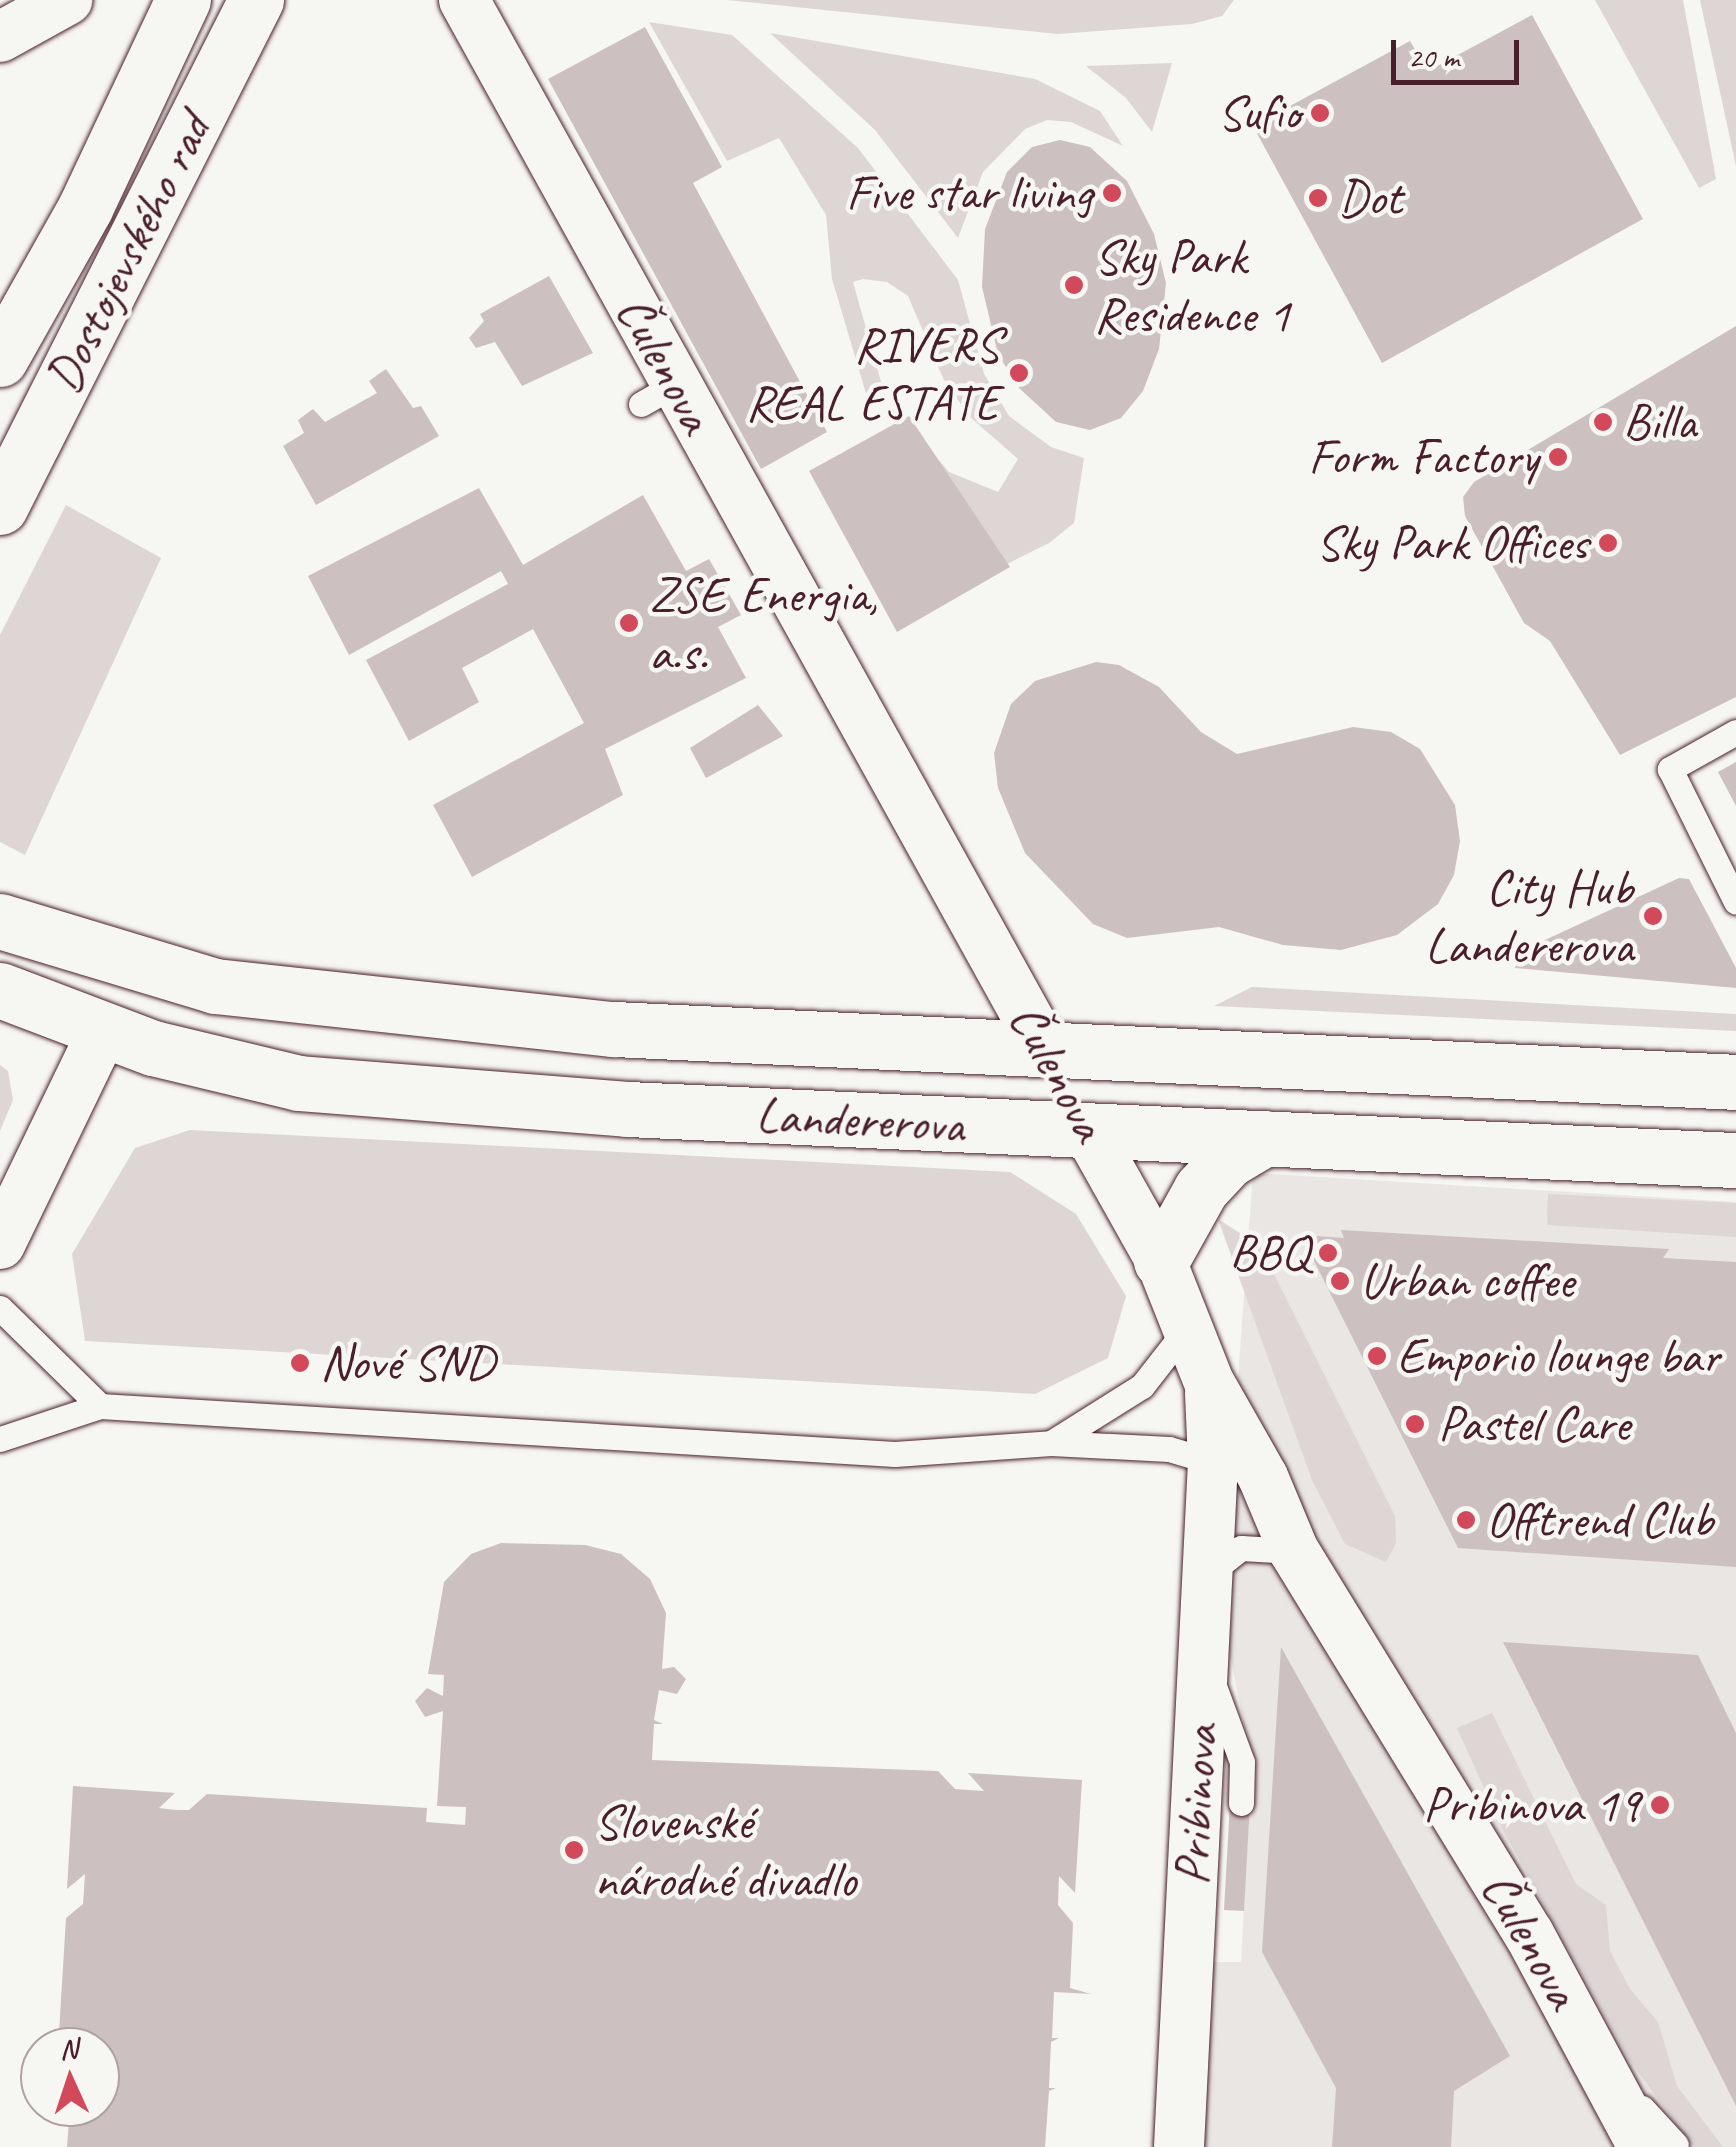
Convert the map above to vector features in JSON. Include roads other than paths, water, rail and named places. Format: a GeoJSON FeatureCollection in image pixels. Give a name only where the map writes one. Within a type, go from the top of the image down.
{"type":"FeatureCollection","features":[{"type":"Feature","properties":{"kind":"street"},"geometry":{"type":"LineString","coordinates":[[0,38],[67,0]]}},
{"type":"Feature","properties":{"kind":"street","name":"Dostojevského rad"},"geometry":{"type":"LineString","coordinates":[[0,359],[85,208],[183,0]]}},
{"type":"Feature","properties":{"kind":"street","name":"Dostojevského rad"},"geometry":{"type":"LineString","coordinates":[[0,507],[256,0]]}},
{"type":"Feature","properties":{"kind":"street","name":"Čulenova"},"geometry":{"type":"LineString","coordinates":[[464,0],[659,394],[1045,1049],[1161,1261],[1209,1382],[1263,1476],[1294,1551],[1601,2062],[1659,2146]]}},
{"type":"Feature","properties":{"kind":"street","name":"Landererova"},"geometry":{"type":"LineString","coordinates":[[0,921],[132,966],[215,986],[614,1029],[1736,1082]]}},
{"type":"Feature","properties":{"kind":"street"},"geometry":{"type":"LineString","coordinates":[[0,1244],[132,966]]}},
{"type":"Feature","properties":{"kind":"street","name":"Landererova"},"geometry":{"type":"LineString","coordinates":[[0,990],[103,1031],[299,1083],[628,1109],[1736,1160]]}},
{"type":"Feature","properties":{"kind":"street"},"geometry":{"type":"LineString","coordinates":[[1161,1261],[1200,1189],[1228,1160],[1265,1138]]}},
{"type":"Feature","properties":{"kind":"street","name":"Pribinova"},"geometry":{"type":"LineString","coordinates":[[1179,2147],[1214,1462],[1209,1382]]}},
{"type":"Feature","properties":{"kind":"lane"},"geometry":{"type":"LineString","coordinates":[[1736,732],[1670,769],[1736,902]]}},
{"type":"Feature","properties":{"kind":"lane"},"geometry":{"type":"LineString","coordinates":[[0,1308],[100,1406]]}},
{"type":"Feature","properties":{"kind":"lane"},"geometry":{"type":"LineString","coordinates":[[1051,1444],[1142,1386],[1188,1327]]}},
{"type":"Feature","properties":{"kind":"lane"},"geometry":{"type":"LineString","coordinates":[[0,1439],[100,1406],[894,1454],[1051,1444],[1169,1449],[1263,1476]]}},
{"type":"Feature","properties":{"kind":"lane"},"geometry":{"type":"LineString","coordinates":[[1208,1574],[1241,1548],[1294,1551]]}},
{"type":"Feature","properties":{"kind":"lane"},"geometry":{"type":"LineString","coordinates":[[1204,1658],[1242,1762],[1241,1803]]}},
{"type":"Feature","properties":{"kind":"place","name":"Sufio"},"geometry":{"type":"Point","coordinates":[1320,113]}},
{"type":"Feature","properties":{"kind":"place","name":"Five star living"},"geometry":{"type":"Point","coordinates":[1112,193]}},
{"type":"Feature","properties":{"kind":"place","name":"Dot"},"geometry":{"type":"Point","coordinates":[1318,198]}},
{"type":"Feature","properties":{"kind":"place","name":"Sky Park Residence 1"},"geometry":{"type":"Point","coordinates":[1074,285]}},
{"type":"Feature","properties":{"kind":"place","name":"RIVERS REAL ESTATE"},"geometry":{"type":"Point","coordinates":[1019,373]}},
{"type":"Feature","properties":{"kind":"place","name":"Billa"},"geometry":{"type":"Point","coordinates":[1603,422]}},
{"type":"Feature","properties":{"kind":"place","name":"Form Factory"},"geometry":{"type":"Point","coordinates":[1558,457]}},
{"type":"Feature","properties":{"kind":"place","name":"Sky Park Offices"},"geometry":{"type":"Point","coordinates":[1608,543]}},
{"type":"Feature","properties":{"kind":"place","name":"ZSE Energia, a.s."},"geometry":{"type":"Point","coordinates":[629,623]}},
{"type":"Feature","properties":{"kind":"place","name":"City Hub Landererova"},"geometry":{"type":"Point","coordinates":[1653,916]}},
{"type":"Feature","properties":{"kind":"place","name":"BBQ"},"geometry":{"type":"Point","coordinates":[1328,1253]}},
{"type":"Feature","properties":{"kind":"place","name":"Urban coffee"},"geometry":{"type":"Point","coordinates":[1340,1281]}},
{"type":"Feature","properties":{"kind":"place","name":"Emporio lounge bar"},"geometry":{"type":"Point","coordinates":[1377,1356]}},
{"type":"Feature","properties":{"kind":"place","name":"Nové SND"},"geometry":{"type":"Point","coordinates":[300,1363]}},
{"type":"Feature","properties":{"kind":"place","name":"Pastel Care"},"geometry":{"type":"Point","coordinates":[1415,1424]}},
{"type":"Feature","properties":{"kind":"place","name":"Offtrend Club"},"geometry":{"type":"Point","coordinates":[1466,1520]}},
{"type":"Feature","properties":{"kind":"place","name":"Pribinova 19"},"geometry":{"type":"Point","coordinates":[1660,1805]}},
{"type":"Feature","properties":{"kind":"place","name":"Slovenské národné divadlo"},"geometry":{"type":"Point","coordinates":[574,1850]}}]}
